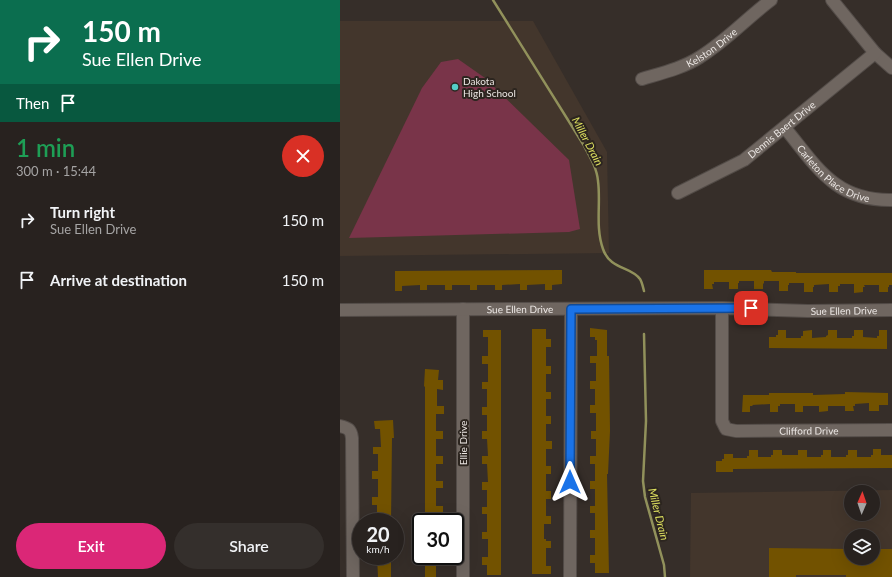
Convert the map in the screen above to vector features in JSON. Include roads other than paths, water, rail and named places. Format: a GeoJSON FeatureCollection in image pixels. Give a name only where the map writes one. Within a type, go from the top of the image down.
{"type":"FeatureCollection","features":[{"type":"Feature","properties":{"kind":"street"},"geometry":{"type":"LineString","coordinates":[[832,0],[875,53],[892,68]]}},
{"type":"Feature","properties":{"kind":"street","name":"Kelston Drive"},"geometry":{"type":"LineString","coordinates":[[642,79],[685,65],[700,57],[714,47],[766,1]]}},
{"type":"Feature","properties":{"kind":"street","name":"Dennis Baert Drive"},"geometry":{"type":"LineString","coordinates":[[678,193],[744,160],[875,53]]}},
{"type":"Feature","properties":{"kind":"street","name":"Carleton Place Drive"},"geometry":{"type":"LineString","coordinates":[[785,128],[822,174],[831,182],[858,196],[892,200]]}},
{"type":"Feature","properties":{"kind":"street","name":"Sue Ellen Drive"},"geometry":{"type":"LineString","coordinates":[[340,310],[722,308],[808,311],[892,310]]}},
{"type":"Feature","properties":{"kind":"street","name":"Clifford Drive"},"geometry":{"type":"LineString","coordinates":[[722,308],[722,421],[726,429],[736,431],[892,430]]}},
{"type":"Feature","properties":{"kind":"street","name":"Ellie Drive"},"geometry":{"type":"LineString","coordinates":[[463,309],[463,577]]}},
{"type":"Feature","properties":{"kind":"street"},"geometry":{"type":"LineString","coordinates":[[570,577],[571,309]]}},
{"type":"Feature","properties":{"kind":"street"},"geometry":{"type":"LineString","coordinates":[[344,427],[352,434],[353,443],[353,577]]}},
{"type":"Feature","properties":{"kind":"waterway","name":"Miller Drain"},"geometry":{"type":"LineString","coordinates":[[493,0],[583,144],[596,171],[599,189],[599,232],[606,256],[610,261],[636,275],[641,280],[644,291]]}},
{"type":"Feature","properties":{"kind":"waterway","name":"Miller Drain"},"geometry":{"type":"LineString","coordinates":[[644,334],[646,421],[643,481],[645,497],[664,565],[665,577]]}},
{"type":"Feature","properties":{"kind":"place","name":"Dakota High School"},"geometry":{"type":"Point","coordinates":[455,87]}}]}
